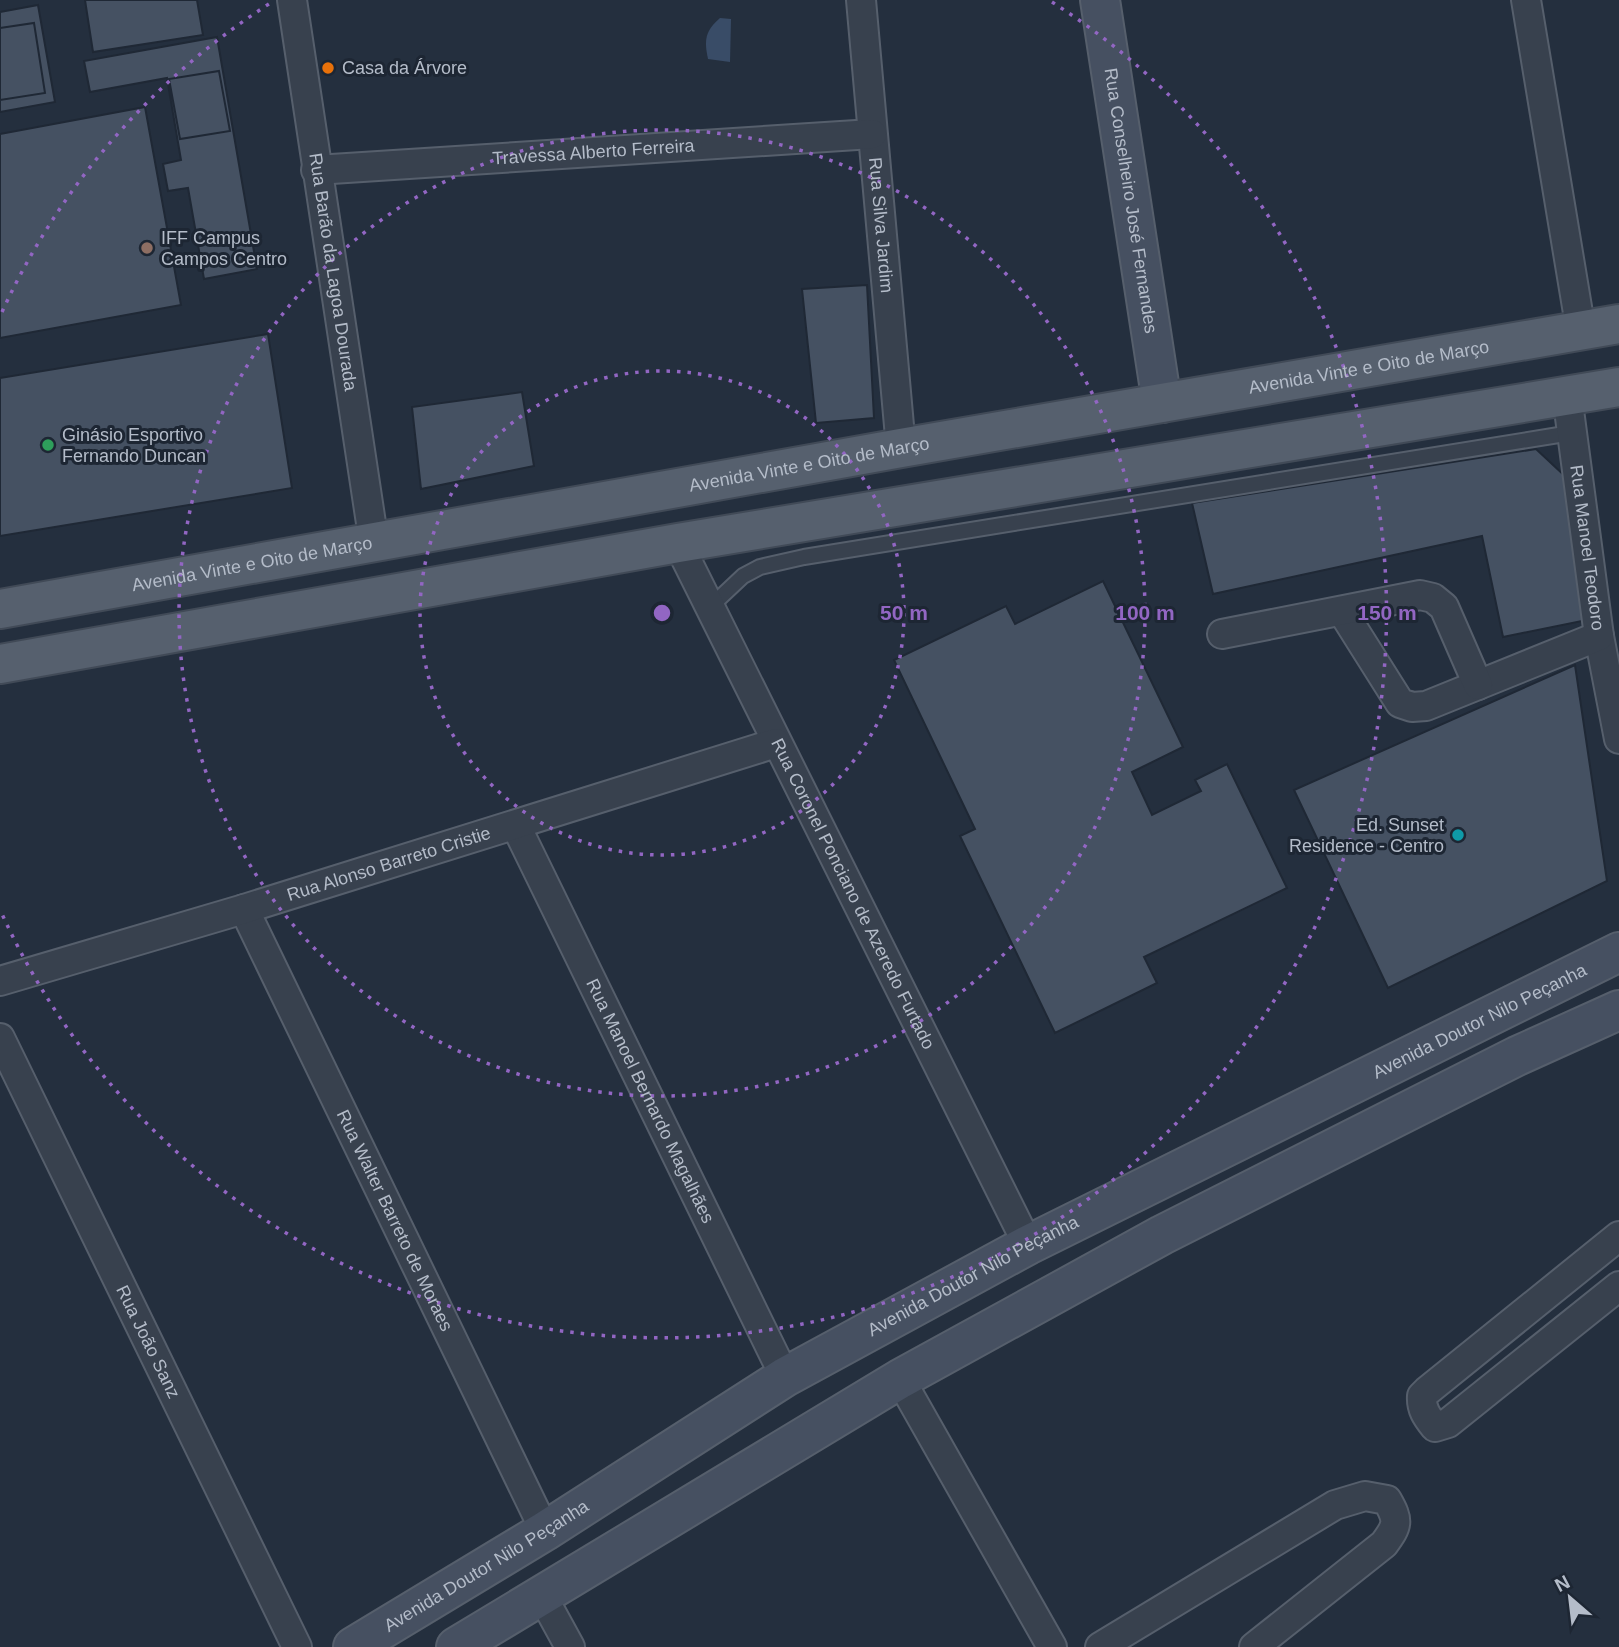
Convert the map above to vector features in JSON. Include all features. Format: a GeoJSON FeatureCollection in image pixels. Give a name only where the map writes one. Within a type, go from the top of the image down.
{"type":"FeatureCollection","features":[{"type":"Feature","properties":{"kind":"main road","name":"Rua Conselheiro José Fernandes"},"geometry":{"type":"LineString","coordinates":[[1100,0],[1162,403]]}},
{"type":"Feature","properties":{"kind":"main road","name":"Avenida Vinte e Oito de Março"},"geometry":{"type":"LineString","coordinates":[[0,609],[901,448],[1619,324]]}},
{"type":"Feature","properties":{"kind":"main road"},"geometry":{"type":"LineString","coordinates":[[0,664],[678,543],[1619,387]]}},
{"type":"Feature","properties":{"kind":"main road"},"geometry":{"type":"LineString","coordinates":[[113,644],[183,614],[347,580],[371,567],[374,543]]}},
{"type":"Feature","properties":{"kind":"main road","name":"Avenida Doutor Nilo Peçanha"},"geometry":{"type":"LineString","coordinates":[[353,1647],[545,1531],[785,1377],[1028,1245],[1619,952]]}},
{"type":"Feature","properties":{"kind":"main road"},"geometry":{"type":"LineString","coordinates":[[1517,1056],[1505,1032],[1508,1022],[1619,966]]}},
{"type":"Feature","properties":{"kind":"main road"},"geometry":{"type":"LineString","coordinates":[[456,1647],[901,1379],[1162,1236],[1517,1056],[1619,1010]]}},
{"type":"Feature","properties":{"kind":"main road"},"geometry":{"type":"LineString","coordinates":[[901,1379],[1020,1286],[1029,1270],[1028,1245]]}},
{"type":"Feature","properties":{"kind":"main road"},"geometry":{"type":"LineString","coordinates":[[400,1647],[399,1640],[404,1632],[501,1569],[545,1531]]}},
{"type":"Feature","properties":{"kind":"street","name":"Rua Barão da Lagoa Dourada"},"geometry":{"type":"LineString","coordinates":[[292,0],[374,543]]}},
{"type":"Feature","properties":{"kind":"street","name":"Rua Silva Jardim"},"geometry":{"type":"LineString","coordinates":[[861,0],[901,448]]}},
{"type":"Feature","properties":{"kind":"street"},"geometry":{"type":"LineString","coordinates":[[1526,0],[1581,331]]}},
{"type":"Feature","properties":{"kind":"street","name":"Travessa Alberto Ferreira"},"geometry":{"type":"LineString","coordinates":[[317,170],[872,134]]}},
{"type":"Feature","properties":{"kind":"street","name":"Rua Manoel Teodoro"},"geometry":{"type":"LineString","coordinates":[[1567,396],[1599,636],[1619,739]]}},
{"type":"Feature","properties":{"kind":"street","name":"Rua Coronel Ponciano de Azeredo Furtado"},"geometry":{"type":"LineString","coordinates":[[678,543],[1028,1245]]}},
{"type":"Feature","properties":{"kind":"street"},"geometry":{"type":"LineString","coordinates":[[1222,634],[1420,595],[1433,598],[1444,607],[1478,685]]}},
{"type":"Feature","properties":{"kind":"street"},"geometry":{"type":"LineString","coordinates":[[1342,611],[1401,703],[1412,707],[1426,706],[1599,636]]}},
{"type":"Feature","properties":{"kind":"street","name":"Rua Alonso Barreto Cristie"},"geometry":{"type":"LineString","coordinates":[[0,981],[244,909],[776,743]]}},
{"type":"Feature","properties":{"kind":"street","name":"Rua Manoel Bernardo Magalhães"},"geometry":{"type":"LineString","coordinates":[[516,825],[785,1377]]}},
{"type":"Feature","properties":{"kind":"street","name":"Rua Walter Barreto de Moraes"},"geometry":{"type":"LineString","coordinates":[[244,909],[545,1531]]}},
{"type":"Feature","properties":{"kind":"street","name":"Rua João Sanz"},"geometry":{"type":"LineString","coordinates":[[0,1038],[297,1647]]}},
{"type":"Feature","properties":{"kind":"street"},"geometry":{"type":"LineString","coordinates":[[1614,1250],[1427,1391],[1422,1396],[1426,1417],[1435,1427],[1448,1423],[1619,1286]]}},
{"type":"Feature","properties":{"kind":"street"},"geometry":{"type":"LineString","coordinates":[[901,1379],[1052,1647]]}},
{"type":"Feature","properties":{"kind":"street"},"geometry":{"type":"LineString","coordinates":[[1100,1647],[1335,1505],[1365,1496],[1387,1500],[1396,1517],[1394,1530],[1384,1544],[1254,1647]]}},
{"type":"Feature","properties":{"kind":"street"},"geometry":{"type":"LineString","coordinates":[[541,1594],[570,1647]]}},
{"type":"Feature","properties":{"kind":"lane"},"geometry":{"type":"LineString","coordinates":[[709,608],[743,576],[760,567],[804,557],[1571,433]]}},
{"type":"Feature","properties":{"kind":"water"},"geometry":{"type":"Polygon","coordinates":[[[720,18],[731,19],[730,62],[708,59],[707,36],[720,18]]]}},
{"type":"Feature","properties":{"kind":"building"},"geometry":{"type":"Polygon","coordinates":[[[85,0],[197,0],[203,35],[93,52],[85,0]]]}},
{"type":"Feature","properties":{"kind":"building"},"geometry":{"type":"Polygon","coordinates":[[[38,5],[55,102],[0,112],[0,12],[38,5]]]}},
{"type":"Feature","properties":{"kind":"building"},"geometry":{"type":"Polygon","coordinates":[[[34,23],[45,93],[0,100],[0,28],[34,23]]]}},
{"type":"Feature","properties":{"kind":"building"},"geometry":{"type":"Polygon","coordinates":[[[217,37],[257,269],[204,279],[188,188],[168,191],[163,164],[181,160],[167,78],[90,92],[84,61],[217,37]]]}},
{"type":"Feature","properties":{"kind":"building"},"geometry":{"type":"Polygon","coordinates":[[[219,71],[230,131],[180,139],[169,79],[219,71]]]}},
{"type":"Feature","properties":{"kind":"building"},"geometry":{"type":"Polygon","coordinates":[[[145,107],[181,305],[0,338],[0,134],[145,107]]]}},
{"type":"Feature","properties":{"kind":"building"},"geometry":{"type":"Polygon","coordinates":[[[867,285],[874,418],[816,423],[802,289],[867,285]]]}},
{"type":"Feature","properties":{"kind":"building"},"geometry":{"type":"Polygon","coordinates":[[[268,334],[292,488],[0,536],[0,378],[268,334]]]}},
{"type":"Feature","properties":{"kind":"building"},"geometry":{"type":"Polygon","coordinates":[[[522,392],[534,466],[421,489],[412,407],[522,392]]]}},
{"type":"Feature","properties":{"kind":"building"},"geometry":{"type":"Polygon","coordinates":[[[1536,449],[1567,478],[1587,620],[1503,637],[1482,536],[1213,594],[1192,503],[1536,449]]]}},
{"type":"Feature","properties":{"kind":"building"},"geometry":{"type":"Polygon","coordinates":[[[1103,581],[1183,747],[1132,772],[1152,815],[1201,791],[1195,780],[1227,764],[1287,888],[1144,957],[1157,983],[1055,1033],[960,836],[975,829],[894,660],[1006,606],[1015,624],[1103,581]]]}},
{"type":"Feature","properties":{"kind":"building","name":"Ed. Sunset Residence - Centro"},"geometry":{"type":"Polygon","coordinates":[[[1575,665],[1607,881],[1388,988],[1294,790],[1575,665]]]}},
{"type":"Feature","properties":{"kind":"place","name":"Casa da Árvore"},"geometry":{"type":"Point","coordinates":[328,68]}},
{"type":"Feature","properties":{"kind":"place","name":"IFF Campus Campos Centro"},"geometry":{"type":"Point","coordinates":[147,248]}},
{"type":"Feature","properties":{"kind":"place","name":"Ginásio Esportivo Fernando Duncan"},"geometry":{"type":"Point","coordinates":[48,445]}},
{"type":"Feature","properties":{"kind":"place","name":"Ed. Sunset Residence - Centro"},"geometry":{"type":"Point","coordinates":[1458,835]}}]}
